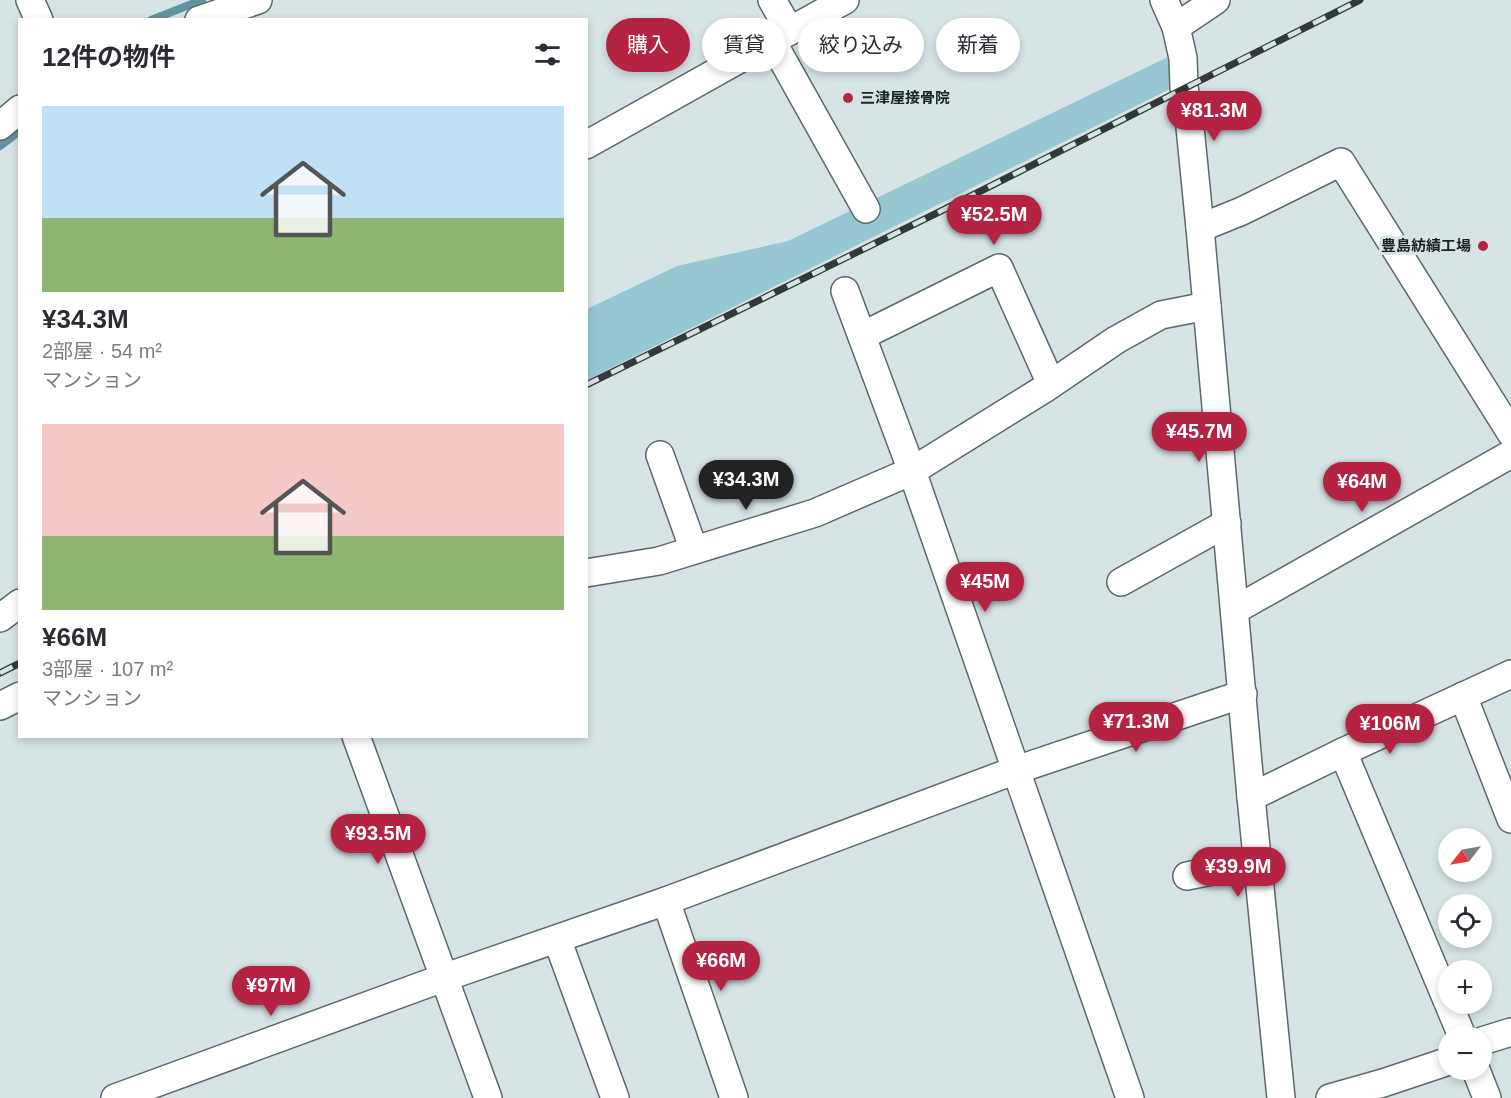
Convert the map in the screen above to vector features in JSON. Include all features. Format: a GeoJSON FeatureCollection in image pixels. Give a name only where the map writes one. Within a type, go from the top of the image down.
{"type":"FeatureCollection","features":[{"type":"Feature","properties":{"kind":"street"},"geometry":{"type":"LineString","coordinates":[[30,0],[38,18]]}},
{"type":"Feature","properties":{"kind":"street"},"geometry":{"type":"LineString","coordinates":[[205,18],[258,0]]}},
{"type":"Feature","properties":{"kind":"street"},"geometry":{"type":"LineString","coordinates":[[772,0],[776,18]]}},
{"type":"Feature","properties":{"kind":"street"},"geometry":{"type":"LineString","coordinates":[[786,33],[845,0]]}},
{"type":"Feature","properties":{"kind":"street"},"geometry":{"type":"LineString","coordinates":[[1164,0],[1176,27],[1183,58],[1281,1098]]}},
{"type":"Feature","properties":{"kind":"street"},"geometry":{"type":"LineString","coordinates":[[1176,27],[1216,0]]}},
{"type":"Feature","properties":{"kind":"street"},"geometry":{"type":"LineString","coordinates":[[786,46],[866,209]]}},
{"type":"Feature","properties":{"kind":"street"},"geometry":{"type":"LineString","coordinates":[[588,144],[717,72]]}},
{"type":"Feature","properties":{"kind":"street"},"geometry":{"type":"LineString","coordinates":[[0,126],[18,111]]}},
{"type":"Feature","properties":{"kind":"street"},"geometry":{"type":"LineString","coordinates":[[1200,228],[1242,211],[1341,162],[1511,433]]}},
{"type":"Feature","properties":{"kind":"street"},"geometry":{"type":"LineString","coordinates":[[862,336],[999,268],[1051,384]]}},
{"type":"Feature","properties":{"kind":"street"},"geometry":{"type":"LineString","coordinates":[[845,291],[912,471],[1130,1098]]}},
{"type":"Feature","properties":{"kind":"street"},"geometry":{"type":"LineString","coordinates":[[588,573],[659,561],[815,513],[912,471],[1051,384],[1116,340],[1161,315],[1207,306]]}},
{"type":"Feature","properties":{"kind":"street"},"geometry":{"type":"LineString","coordinates":[[1235,610],[1511,454]]}},
{"type":"Feature","properties":{"kind":"street"},"geometry":{"type":"LineString","coordinates":[[660,455],[694,550]]}},
{"type":"Feature","properties":{"kind":"street"},"geometry":{"type":"LineString","coordinates":[[1121,582],[1227,523]]}},
{"type":"Feature","properties":{"kind":"street"},"geometry":{"type":"LineString","coordinates":[[0,618],[18,604]]}},
{"type":"Feature","properties":{"kind":"street"},"geometry":{"type":"LineString","coordinates":[[1251,797],[1511,674]]}},
{"type":"Feature","properties":{"kind":"street"},"geometry":{"type":"LineString","coordinates":[[115,1098],[443,978],[666,901],[1016,770],[1243,694]]}},
{"type":"Feature","properties":{"kind":"street"},"geometry":{"type":"LineString","coordinates":[[1463,696],[1511,819]]}},
{"type":"Feature","properties":{"kind":"street"},"geometry":{"type":"LineString","coordinates":[[0,706],[18,697]]}},
{"type":"Feature","properties":{"kind":"street"},"geometry":{"type":"LineString","coordinates":[[357,738],[488,1098]]}},
{"type":"Feature","properties":{"kind":"street"},"geometry":{"type":"LineString","coordinates":[[1343,752],[1458,1026]]}},
{"type":"Feature","properties":{"kind":"street"},"geometry":{"type":"LineString","coordinates":[[1187,876],[1257,862]]}},
{"type":"Feature","properties":{"kind":"street"},"geometry":{"type":"LineString","coordinates":[[666,901],[734,1098]]}},
{"type":"Feature","properties":{"kind":"street"},"geometry":{"type":"LineString","coordinates":[[557,939],[615,1098]]}},
{"type":"Feature","properties":{"kind":"street"},"geometry":{"type":"LineString","coordinates":[[1492,1038],[1511,1032]]}},
{"type":"Feature","properties":{"kind":"street"},"geometry":{"type":"LineString","coordinates":[[1330,1098],[1438,1065]]}},
{"type":"Feature","properties":{"kind":"street"},"geometry":{"type":"LineString","coordinates":[[1480,1080],[1487,1098]]}},
{"type":"Feature","properties":{"kind":"shaded area"},"geometry":{"type":"Polygon","coordinates":[[[1172,55],[1176,86],[588,380],[588,309],[677,266],[788,241],[1172,55]]]}},
{"type":"Feature","properties":{"kind":"waterway"},"geometry":{"type":"LineString","coordinates":[[156,18],[202,0]]}},
{"type":"Feature","properties":{"kind":"waterway"},"geometry":{"type":"LineString","coordinates":[[0,146],[18,132]]}},
{"type":"Feature","properties":{"kind":"railway"},"geometry":{"type":"LineString","coordinates":[[588,384],[935,214],[1360,0]]}},
{"type":"Feature","properties":{"kind":"railway"},"geometry":{"type":"LineString","coordinates":[[0,673],[18,664]]}},
{"type":"Feature","properties":{"kind":"place","name":"三津屋接骨院"},"geometry":{"type":"Point","coordinates":[848,98]}},
{"type":"Feature","properties":{"kind":"place","name":"豊島紡績工場"},"geometry":{"type":"Point","coordinates":[1483,246]}}]}
